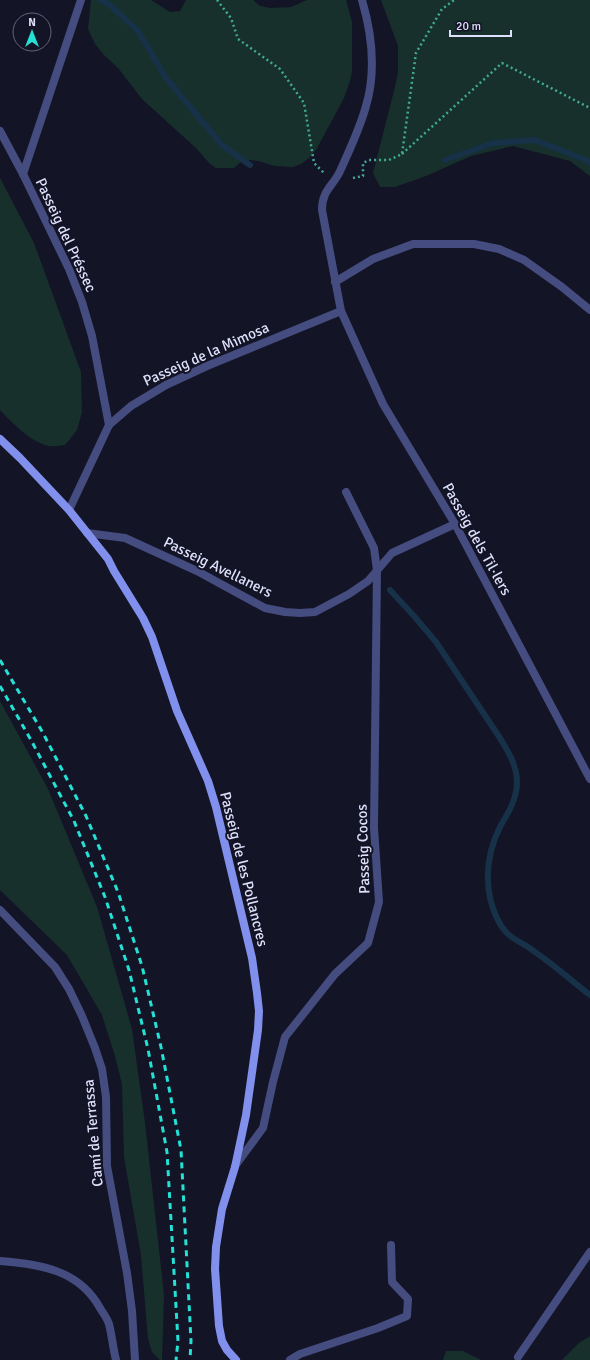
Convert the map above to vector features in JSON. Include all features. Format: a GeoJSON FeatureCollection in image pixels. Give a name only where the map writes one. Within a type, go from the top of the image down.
{"type":"FeatureCollection","features":[{"type":"Feature","properties":{"kind":"street"},"geometry":{"type":"LineString","coordinates":[[23,174],[81,0]]}},
{"type":"Feature","properties":{"kind":"street","name":"Passeig dels Til·lers"},"geometry":{"type":"LineString","coordinates":[[362,0],[370,39],[372,64],[370,89],[359,127],[340,172],[322,199],[322,210],[341,311],[383,404],[455,524],[590,779]]}},
{"type":"Feature","properties":{"kind":"street","name":"Passeig del Préssec"},"geometry":{"type":"LineString","coordinates":[[0,131],[23,174],[69,269],[82,302],[92,336],[109,425]]}},
{"type":"Feature","properties":{"kind":"street"},"geometry":{"type":"LineString","coordinates":[[335,282],[373,259],[413,244],[474,244],[499,249],[524,260],[562,287],[590,310]]}},
{"type":"Feature","properties":{"kind":"street","name":"Passeig de la Mimosa"},"geometry":{"type":"LineString","coordinates":[[69,510],[109,425],[130,406],[166,385],[207,366],[341,311]]}},
{"type":"Feature","properties":{"kind":"street","name":"Passeig de les Pollancres"},"geometry":{"type":"LineString","coordinates":[[0,439],[69,510],[108,559],[143,618],[177,711],[208,781],[222,832],[252,958],[257,993],[258,1030],[246,1115],[235,1167],[222,1209],[217,1241],[215,1269],[219,1326],[222,1341],[227,1350],[236,1360]]}},
{"type":"Feature","properties":{"kind":"street","name":"Passeig Cocos"},"geometry":{"type":"LineString","coordinates":[[235,1167],[263,1128],[285,1037],[334,974],[368,943],[378,902],[374,828],[377,570],[374,548],[346,492]]}},
{"type":"Feature","properties":{"kind":"street","name":"Passeig Avellaners"},"geometry":{"type":"LineString","coordinates":[[87,533],[126,538],[196,571],[265,608],[300,613],[315,612],[350,594],[368,581],[392,554],[455,524]]}},
{"type":"Feature","properties":{"kind":"street","name":"Camí de Terrassa"},"geometry":{"type":"LineString","coordinates":[[0,910],[55,967],[69,989],[82,1016],[102,1069],[106,1097],[107,1166],[128,1272],[135,1360]]}},
{"type":"Feature","properties":{"kind":"street"},"geometry":{"type":"LineString","coordinates":[[290,1360],[300,1354],[378,1328],[407,1316],[408,1299],[392,1282],[391,1245]]}},
{"type":"Feature","properties":{"kind":"street"},"geometry":{"type":"LineString","coordinates":[[518,1357],[590,1252]]}},
{"type":"Feature","properties":{"kind":"street"},"geometry":{"type":"LineString","coordinates":[[0,1261],[25,1263],[56,1270],[76,1280],[94,1297],[108,1323],[116,1360]]}},
{"type":"Feature","properties":{"kind":"path"},"geometry":{"type":"LineString","coordinates":[[217,0],[231,18],[238,39],[280,69],[304,103],[314,163],[332,182]]}},
{"type":"Feature","properties":{"kind":"path"},"geometry":{"type":"LineString","coordinates":[[402,154],[416,54],[442,9],[454,0]]}},
{"type":"Feature","properties":{"kind":"path"},"geometry":{"type":"LineString","coordinates":[[340,172],[352,178],[363,176],[363,163],[369,160],[389,160],[402,154],[502,63],[590,108]]}},
{"type":"Feature","properties":{"kind":"green space"},"geometry":{"type":"Polygon","coordinates":[[[91,0],[151,0],[170,12],[180,11],[186,0],[253,0],[260,6],[270,8],[291,7],[307,0],[346,0],[352,22],[352,72],[350,81],[344,98],[316,150],[301,164],[293,167],[275,166],[250,160],[241,162],[234,168],[216,168],[142,99],[118,68],[95,44],[88,29],[91,0]]]}},
{"type":"Feature","properties":{"kind":"green space"},"geometry":{"type":"Polygon","coordinates":[[[381,0],[590,0],[590,176],[570,161],[513,146],[471,156],[426,176],[395,187],[380,187],[373,173],[398,72],[398,46],[381,0]]]}},
{"type":"Feature","properties":{"kind":"green space"},"geometry":{"type":"Polygon","coordinates":[[[0,178],[34,243],[81,372],[82,412],[77,430],[65,445],[49,446],[36,441],[16,426],[0,410],[0,178]]]}},
{"type":"Feature","properties":{"kind":"green space"},"geometry":{"type":"Polygon","coordinates":[[[0,701],[48,789],[97,907],[132,1029],[145,1123],[164,1295],[162,1360],[160,1360],[152,1352],[148,1339],[141,1255],[124,1157],[122,1084],[102,1015],[67,955],[0,890],[0,701]]]}},
{"type":"Feature","properties":{"kind":"green space"},"geometry":{"type":"Polygon","coordinates":[[[590,1336],[590,1360],[562,1360],[579,1343],[590,1336]]]}},
{"type":"Feature","properties":{"kind":"green space"},"geometry":{"type":"Polygon","coordinates":[[[446,1351],[463,1351],[481,1360],[443,1360],[446,1351]]]}},
{"type":"Feature","properties":{"kind":"waterway"},"geometry":{"type":"LineString","coordinates":[[100,0],[109,4],[138,31],[166,78],[222,145],[250,165]]}},
{"type":"Feature","properties":{"kind":"waterway"},"geometry":{"type":"LineString","coordinates":[[445,160],[493,143],[535,140],[586,160],[590,163]]}},
{"type":"Feature","properties":{"kind":"waterway"},"geometry":{"type":"LineString","coordinates":[[390,590],[436,642],[498,735],[508,752],[515,769],[517,776],[516,794],[497,834],[489,861],[488,879],[490,898],[498,921],[510,936],[542,957],[590,995]]}},
{"type":"Feature","properties":{"kind":"railway"},"geometry":{"type":"LineString","coordinates":[[0,660],[43,733],[86,816],[118,892],[142,966],[161,1047],[181,1150],[191,1341],[190,1360]]}},
{"type":"Feature","properties":{"kind":"railway"},"geometry":{"type":"LineString","coordinates":[[0,686],[31,740],[74,821],[105,897],[129,970],[148,1049],[167,1152],[178,1341],[176,1360]]}}]}
